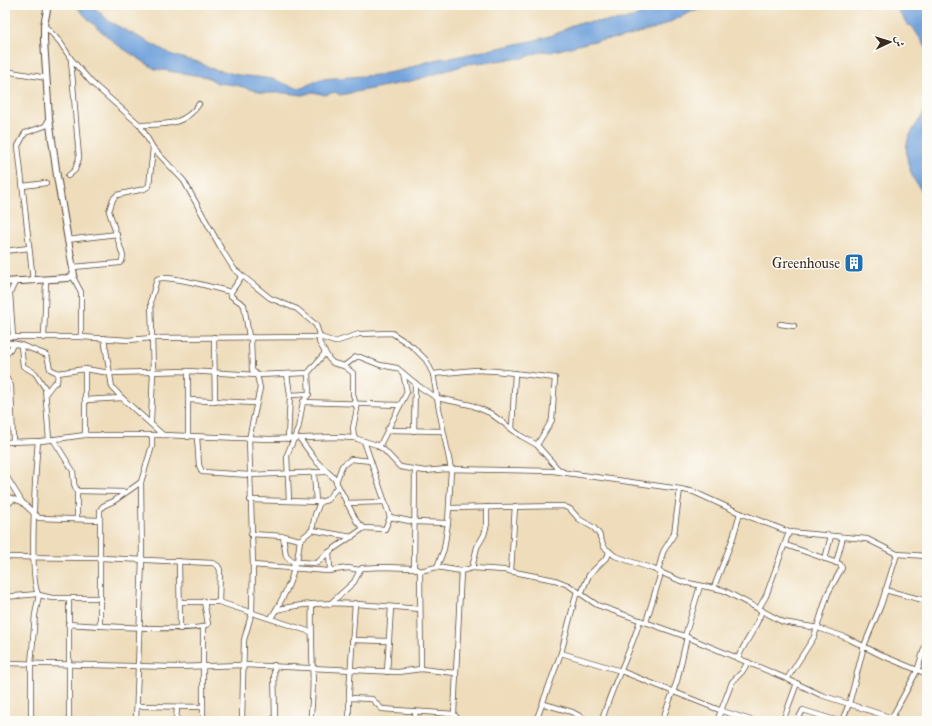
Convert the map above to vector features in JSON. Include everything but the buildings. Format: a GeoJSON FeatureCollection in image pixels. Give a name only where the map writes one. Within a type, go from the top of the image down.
{"type":"FeatureCollection","features":[{"type":"Feature","properties":{"kind":"street"},"geometry":{"type":"LineString","coordinates":[[48,5],[44,25],[50,118],[67,240],[73,267],[73,277],[81,292],[81,337]]}},
{"type":"Feature","properties":{"kind":"street"},"geometry":{"type":"LineString","coordinates":[[44,25],[60,42],[71,59],[104,95],[140,125],[153,148],[184,181],[234,269],[254,283],[270,298],[297,309],[316,325],[320,337],[319,342],[325,354],[333,363],[344,366],[352,373],[353,394],[356,404],[356,415],[353,428],[354,438]]}},
{"type":"Feature","properties":{"kind":"street"},"geometry":{"type":"LineString","coordinates":[[5,54],[6,71],[47,78]]}},
{"type":"Feature","properties":{"kind":"street"},"geometry":{"type":"LineString","coordinates":[[68,176],[75,170],[79,158],[71,59]]}},
{"type":"Feature","properties":{"kind":"street"},"geometry":{"type":"LineString","coordinates":[[140,125],[180,121],[190,115],[199,104]]}},
{"type":"Feature","properties":{"kind":"street"},"geometry":{"type":"LineString","coordinates":[[33,281],[23,186],[18,154],[20,139],[25,133],[45,126],[49,123],[50,118]]}},
{"type":"Feature","properties":{"kind":"street"},"geometry":{"type":"LineString","coordinates":[[73,267],[120,263],[123,256],[109,212],[113,199],[123,192],[144,189],[148,186],[153,148]]}},
{"type":"Feature","properties":{"kind":"street"},"geometry":{"type":"LineString","coordinates":[[23,186],[46,183]]}},
{"type":"Feature","properties":{"kind":"street"},"geometry":{"type":"LineString","coordinates":[[67,240],[117,234]]}},
{"type":"Feature","properties":{"kind":"street"},"geometry":{"type":"LineString","coordinates":[[5,251],[29,248]]}},
{"type":"Feature","properties":{"kind":"street"},"geometry":{"type":"LineString","coordinates":[[242,276],[231,292],[232,298],[244,306],[250,338],[252,370],[257,375],[260,388],[249,439],[253,565],[252,612],[244,640],[242,721]]}},
{"type":"Feature","properties":{"kind":"street"},"geometry":{"type":"LineString","coordinates":[[5,282],[73,277]]}},
{"type":"Feature","properties":{"kind":"street"},"geometry":{"type":"LineString","coordinates":[[151,422],[153,372],[151,300],[158,279],[163,278],[192,283],[231,292]]}},
{"type":"Feature","properties":{"kind":"street"},"geometry":{"type":"LineString","coordinates":[[44,338],[46,280]]}},
{"type":"Feature","properties":{"kind":"street"},"geometry":{"type":"LineString","coordinates":[[13,337],[10,293],[15,282]]}},
{"type":"Feature","properties":{"kind":"street"},"geometry":{"type":"LineString","coordinates":[[780,324],[794,326]]}},
{"type":"Feature","properties":{"kind":"street"},"geometry":{"type":"LineString","coordinates":[[5,337],[81,337],[125,340],[152,338],[320,337],[335,342],[359,334],[392,333],[420,354],[426,360],[433,374],[451,469],[448,523],[444,549],[437,567]]}},
{"type":"Feature","properties":{"kind":"street"},"geometry":{"type":"LineString","coordinates":[[104,338],[112,387],[122,398],[164,435]]}},
{"type":"Feature","properties":{"kind":"street"},"geometry":{"type":"LineString","coordinates":[[214,338],[215,402]]}},
{"type":"Feature","properties":{"kind":"street"},"geometry":{"type":"LineString","coordinates":[[5,342],[47,355],[50,368],[58,373],[85,369],[110,373],[188,371],[257,375],[308,373]]}},
{"type":"Feature","properties":{"kind":"street"},"geometry":{"type":"LineString","coordinates":[[5,356],[14,344]]}},
{"type":"Feature","properties":{"kind":"street"},"geometry":{"type":"LineString","coordinates":[[21,346],[23,366],[36,375],[46,393],[51,439],[72,471],[74,484],[77,491],[77,519]]}},
{"type":"Feature","properties":{"kind":"street"},"geometry":{"type":"LineString","coordinates":[[290,439],[298,429],[303,402],[309,394],[308,373],[325,354]]}},
{"type":"Feature","properties":{"kind":"street"},"geometry":{"type":"LineString","coordinates":[[344,366],[360,357],[380,365],[397,368],[437,398],[482,409],[537,445],[558,469],[572,474]]}},
{"type":"Feature","properties":{"kind":"street"},"geometry":{"type":"LineString","coordinates":[[85,369],[85,435]]}},
{"type":"Feature","properties":{"kind":"street"},"geometry":{"type":"LineString","coordinates":[[433,374],[476,370],[515,372],[555,378],[552,420],[537,445]]}},
{"type":"Feature","properties":{"kind":"street"},"geometry":{"type":"LineString","coordinates":[[188,371],[188,437]]}},
{"type":"Feature","properties":{"kind":"street"},"geometry":{"type":"LineString","coordinates":[[512,429],[515,372]]}},
{"type":"Feature","properties":{"kind":"street"},"geometry":{"type":"LineString","coordinates":[[46,393],[53,384],[57,382],[58,373]]}},
{"type":"Feature","properties":{"kind":"street"},"geometry":{"type":"LineString","coordinates":[[379,446],[407,392],[403,373]]}},
{"type":"Feature","properties":{"kind":"street"},"geometry":{"type":"LineString","coordinates":[[287,374],[290,395],[290,439],[286,455],[289,501]]}},
{"type":"Feature","properties":{"kind":"street"},"geometry":{"type":"LineString","coordinates":[[5,376],[11,386],[13,441]]}},
{"type":"Feature","properties":{"kind":"street"},"geometry":{"type":"LineString","coordinates":[[414,431],[415,383]]}},
{"type":"Feature","properties":{"kind":"street"},"geometry":{"type":"LineString","coordinates":[[290,395],[309,394]]}},
{"type":"Feature","properties":{"kind":"street"},"geometry":{"type":"LineString","coordinates":[[85,400],[122,398]]}},
{"type":"Feature","properties":{"kind":"street"},"geometry":{"type":"LineString","coordinates":[[188,400],[256,403]]}},
{"type":"Feature","properties":{"kind":"street"},"geometry":{"type":"LineString","coordinates":[[303,402],[400,405]]}},
{"type":"Feature","properties":{"kind":"street"},"geometry":{"type":"LineString","coordinates":[[387,430],[443,431]]}},
{"type":"Feature","properties":{"kind":"street"},"geometry":{"type":"LineString","coordinates":[[5,442],[38,441],[85,435],[164,435],[249,439],[354,438],[379,446],[400,467],[415,470],[451,469],[553,471],[680,489],[694,492],[740,513],[789,532],[867,539],[897,554],[927,556]]}},
{"type":"Feature","properties":{"kind":"street"},"geometry":{"type":"LineString","coordinates":[[136,721],[142,559],[140,482],[152,446],[152,436]]}},
{"type":"Feature","properties":{"kind":"street"},"geometry":{"type":"LineString","coordinates":[[198,437],[199,465],[202,472],[250,476],[326,472]]}},
{"type":"Feature","properties":{"kind":"street"},"geometry":{"type":"LineString","coordinates":[[300,439],[337,484],[357,522],[364,528],[385,529],[390,517],[364,441]]}},
{"type":"Feature","properties":{"kind":"street"},"geometry":{"type":"LineString","coordinates":[[31,721],[32,664],[35,615],[38,595],[34,583],[34,513],[38,441]]}},
{"type":"Feature","properties":{"kind":"street"},"geometry":{"type":"LineString","coordinates":[[250,500],[318,502],[327,500],[337,484],[342,466],[351,459],[371,461]]}},
{"type":"Feature","properties":{"kind":"street"},"geometry":{"type":"LineString","coordinates":[[414,568],[415,470]]}},
{"type":"Feature","properties":{"kind":"street"},"geometry":{"type":"LineString","coordinates":[[271,618],[276,610],[295,564],[300,540],[312,530],[318,502],[314,472]]}},
{"type":"Feature","properties":{"kind":"street"},"geometry":{"type":"LineString","coordinates":[[5,474],[22,502],[39,518],[100,520]]}},
{"type":"Feature","properties":{"kind":"street"},"geometry":{"type":"LineString","coordinates":[[100,626],[100,510],[140,482]]}},
{"type":"Feature","properties":{"kind":"street"},"geometry":{"type":"LineString","coordinates":[[646,622],[664,552],[674,534],[680,489]]}},
{"type":"Feature","properties":{"kind":"street"},"geometry":{"type":"LineString","coordinates":[[77,491],[125,492]]}},
{"type":"Feature","properties":{"kind":"street"},"geometry":{"type":"LineString","coordinates":[[5,496],[22,502]]}},
{"type":"Feature","properties":{"kind":"street"},"geometry":{"type":"LineString","coordinates":[[5,508],[13,499]]}},
{"type":"Feature","properties":{"kind":"street"},"geometry":{"type":"LineString","coordinates":[[346,503],[385,502]]}},
{"type":"Feature","properties":{"kind":"street"},"geometry":{"type":"LineString","coordinates":[[450,508],[555,505],[570,509],[579,519],[599,534],[604,547],[614,556],[683,582],[700,586],[714,587],[785,623],[818,628],[864,646],[917,671],[927,674]]}},
{"type":"Feature","properties":{"kind":"street"},"geometry":{"type":"LineString","coordinates":[[511,571],[515,506]]}},
{"type":"Feature","properties":{"kind":"street"},"geometry":{"type":"LineString","coordinates":[[472,568],[477,547],[484,535],[487,524],[487,507]]}},
{"type":"Feature","properties":{"kind":"street"},"geometry":{"type":"LineString","coordinates":[[714,587],[733,538],[740,513]]}},
{"type":"Feature","properties":{"kind":"street"},"geometry":{"type":"LineString","coordinates":[[390,517],[414,522],[448,523]]}},
{"type":"Feature","properties":{"kind":"street"},"geometry":{"type":"LineString","coordinates":[[316,570],[317,563],[329,552],[364,528]]}},
{"type":"Feature","properties":{"kind":"street"},"geometry":{"type":"LineString","coordinates":[[312,530],[352,537]]}},
{"type":"Feature","properties":{"kind":"street"},"geometry":{"type":"LineString","coordinates":[[738,658],[743,646],[756,628],[760,609],[786,545],[789,532]]}},
{"type":"Feature","properties":{"kind":"street"},"geometry":{"type":"LineString","coordinates":[[251,534],[283,536],[300,540]]}},
{"type":"Feature","properties":{"kind":"street"},"geometry":{"type":"LineString","coordinates":[[283,536],[286,556],[295,564],[316,570],[348,568],[360,570],[362,568],[382,567],[414,568],[420,571],[437,567],[461,570],[472,568],[511,571],[555,580],[568,585],[597,606],[686,637],[797,683],[821,695],[891,719],[902,721]]}},
{"type":"Feature","properties":{"kind":"street"},"geometry":{"type":"LineString","coordinates":[[825,559],[830,536]]}},
{"type":"Feature","properties":{"kind":"street"},"geometry":{"type":"LineString","coordinates":[[836,563],[843,537]]}},
{"type":"Feature","properties":{"kind":"street"},"geometry":{"type":"LineString","coordinates":[[786,545],[840,564],[842,568],[828,593],[814,638],[787,679]]}},
{"type":"Feature","properties":{"kind":"street"},"geometry":{"type":"LineString","coordinates":[[536,721],[544,704],[561,653],[579,592],[589,575],[608,556],[609,551]]}},
{"type":"Feature","properties":{"kind":"street"},"geometry":{"type":"LineString","coordinates":[[329,552],[330,570]]}},
{"type":"Feature","properties":{"kind":"street"},"geometry":{"type":"LineString","coordinates":[[842,721],[849,704],[864,646],[878,612],[897,554]]}},
{"type":"Feature","properties":{"kind":"street"},"geometry":{"type":"LineString","coordinates":[[5,557],[142,559],[213,563],[218,566],[220,572],[219,602]]}},
{"type":"Feature","properties":{"kind":"street"},"geometry":{"type":"LineString","coordinates":[[179,561],[180,629]]}},
{"type":"Feature","properties":{"kind":"street"},"geometry":{"type":"LineString","coordinates":[[253,565],[317,563]]}},
{"type":"Feature","properties":{"kind":"street"},"geometry":{"type":"LineString","coordinates":[[330,604],[354,582],[360,570]]}},
{"type":"Feature","properties":{"kind":"street"},"geometry":{"type":"LineString","coordinates":[[459,721],[454,714],[461,570]]}},
{"type":"Feature","properties":{"kind":"street"},"geometry":{"type":"LineString","coordinates":[[420,571],[420,609],[422,633],[421,669]]}},
{"type":"Feature","properties":{"kind":"street"},"geometry":{"type":"LineString","coordinates":[[663,721],[673,691],[700,586]]}},
{"type":"Feature","properties":{"kind":"street"},"geometry":{"type":"LineString","coordinates":[[885,590],[927,601]]}},
{"type":"Feature","properties":{"kind":"street"},"geometry":{"type":"LineString","coordinates":[[5,597],[38,595],[69,598],[101,598]]}},
{"type":"Feature","properties":{"kind":"street"},"geometry":{"type":"LineString","coordinates":[[69,598],[69,721]]}},
{"type":"Feature","properties":{"kind":"street"},"geometry":{"type":"LineString","coordinates":[[68,624],[180,629],[203,627],[208,624],[204,601]]}},
{"type":"Feature","properties":{"kind":"street"},"geometry":{"type":"LineString","coordinates":[[180,602],[219,602],[311,632]]}},
{"type":"Feature","properties":{"kind":"street"},"geometry":{"type":"LineString","coordinates":[[276,610],[292,605],[355,603],[420,609]]}},
{"type":"Feature","properties":{"kind":"street"},"geometry":{"type":"LineString","coordinates":[[349,721],[350,669],[355,603]]}},
{"type":"Feature","properties":{"kind":"street"},"geometry":{"type":"LineString","coordinates":[[310,721],[313,702],[314,667],[311,632],[312,604]]}},
{"type":"Feature","properties":{"kind":"street"},"geometry":{"type":"LineString","coordinates":[[387,672],[391,607]]}},
{"type":"Feature","properties":{"kind":"street"},"geometry":{"type":"LineString","coordinates":[[602,721],[607,701],[632,645],[640,620]]}},
{"type":"Feature","properties":{"kind":"street"},"geometry":{"type":"LineString","coordinates":[[203,627],[203,721]]}},
{"type":"Feature","properties":{"kind":"street"},"geometry":{"type":"LineString","coordinates":[[352,640],[388,641]]}},
{"type":"Feature","properties":{"kind":"street"},"geometry":{"type":"LineString","coordinates":[[891,719],[917,671],[927,640]]}},
{"type":"Feature","properties":{"kind":"street"},"geometry":{"type":"LineString","coordinates":[[561,653],[621,672],[722,711],[754,721]]}},
{"type":"Feature","properties":{"kind":"street"},"geometry":{"type":"LineString","coordinates":[[717,721],[732,682],[742,672],[748,662]]}},
{"type":"Feature","properties":{"kind":"street"},"geometry":{"type":"LineString","coordinates":[[5,663],[138,666],[274,665],[387,672],[421,669],[455,673]]}},
{"type":"Feature","properties":{"kind":"street"},"geometry":{"type":"LineString","coordinates":[[274,665],[275,721]]}},
{"type":"Feature","properties":{"kind":"street"},"geometry":{"type":"LineString","coordinates":[[783,721],[797,683]]}},
{"type":"Feature","properties":{"kind":"street"},"geometry":{"type":"LineString","coordinates":[[349,698],[372,699],[382,709],[454,714]]}},
{"type":"Feature","properties":{"kind":"street"},"geometry":{"type":"LineString","coordinates":[[544,704],[572,712],[589,721]]}},
{"type":"Feature","properties":{"kind":"street"},"geometry":{"type":"LineString","coordinates":[[137,706],[203,707]]}},
{"type":"Feature","properties":{"kind":"street"},"geometry":{"type":"LineString","coordinates":[[176,721],[177,707]]}},
{"type":"Feature","properties":{"kind":"street"},"geometry":{"type":"LineString","coordinates":[[797,721],[803,710],[838,721]]}},
{"type":"Feature","properties":{"kind":"street"},"geometry":{"type":"LineString","coordinates":[[415,712],[416,721]]}},
{"type":"Feature","properties":{"kind":"water"},"geometry":{"type":"Polygon","coordinates":[[[75,5],[92,5],[110,22],[175,56],[198,62],[213,69],[239,75],[274,79],[290,86],[302,88],[320,79],[377,75],[407,69],[443,58],[451,58],[540,39],[558,33],[577,23],[625,20],[667,5],[706,5],[659,27],[626,37],[590,42],[551,52],[543,51],[523,58],[468,64],[412,81],[340,95],[335,92],[325,95],[313,92],[302,95],[263,93],[236,85],[217,83],[207,77],[155,69],[116,44],[90,21],[75,5]]]}},
{"type":"Feature","properties":{"kind":"water"},"geometry":{"type":"Polygon","coordinates":[[[894,5],[927,5],[927,49],[912,26],[908,25],[894,5]]]}},
{"type":"Feature","properties":{"kind":"water"},"geometry":{"type":"Polygon","coordinates":[[[927,105],[927,196],[917,185],[913,177],[907,161],[906,152],[909,137],[924,113],[927,105]]]}},
{"type":"Feature","properties":{"kind":"place","name":"Greenhouse"},"geometry":{"type":"Point","coordinates":[854,263]}}]}
